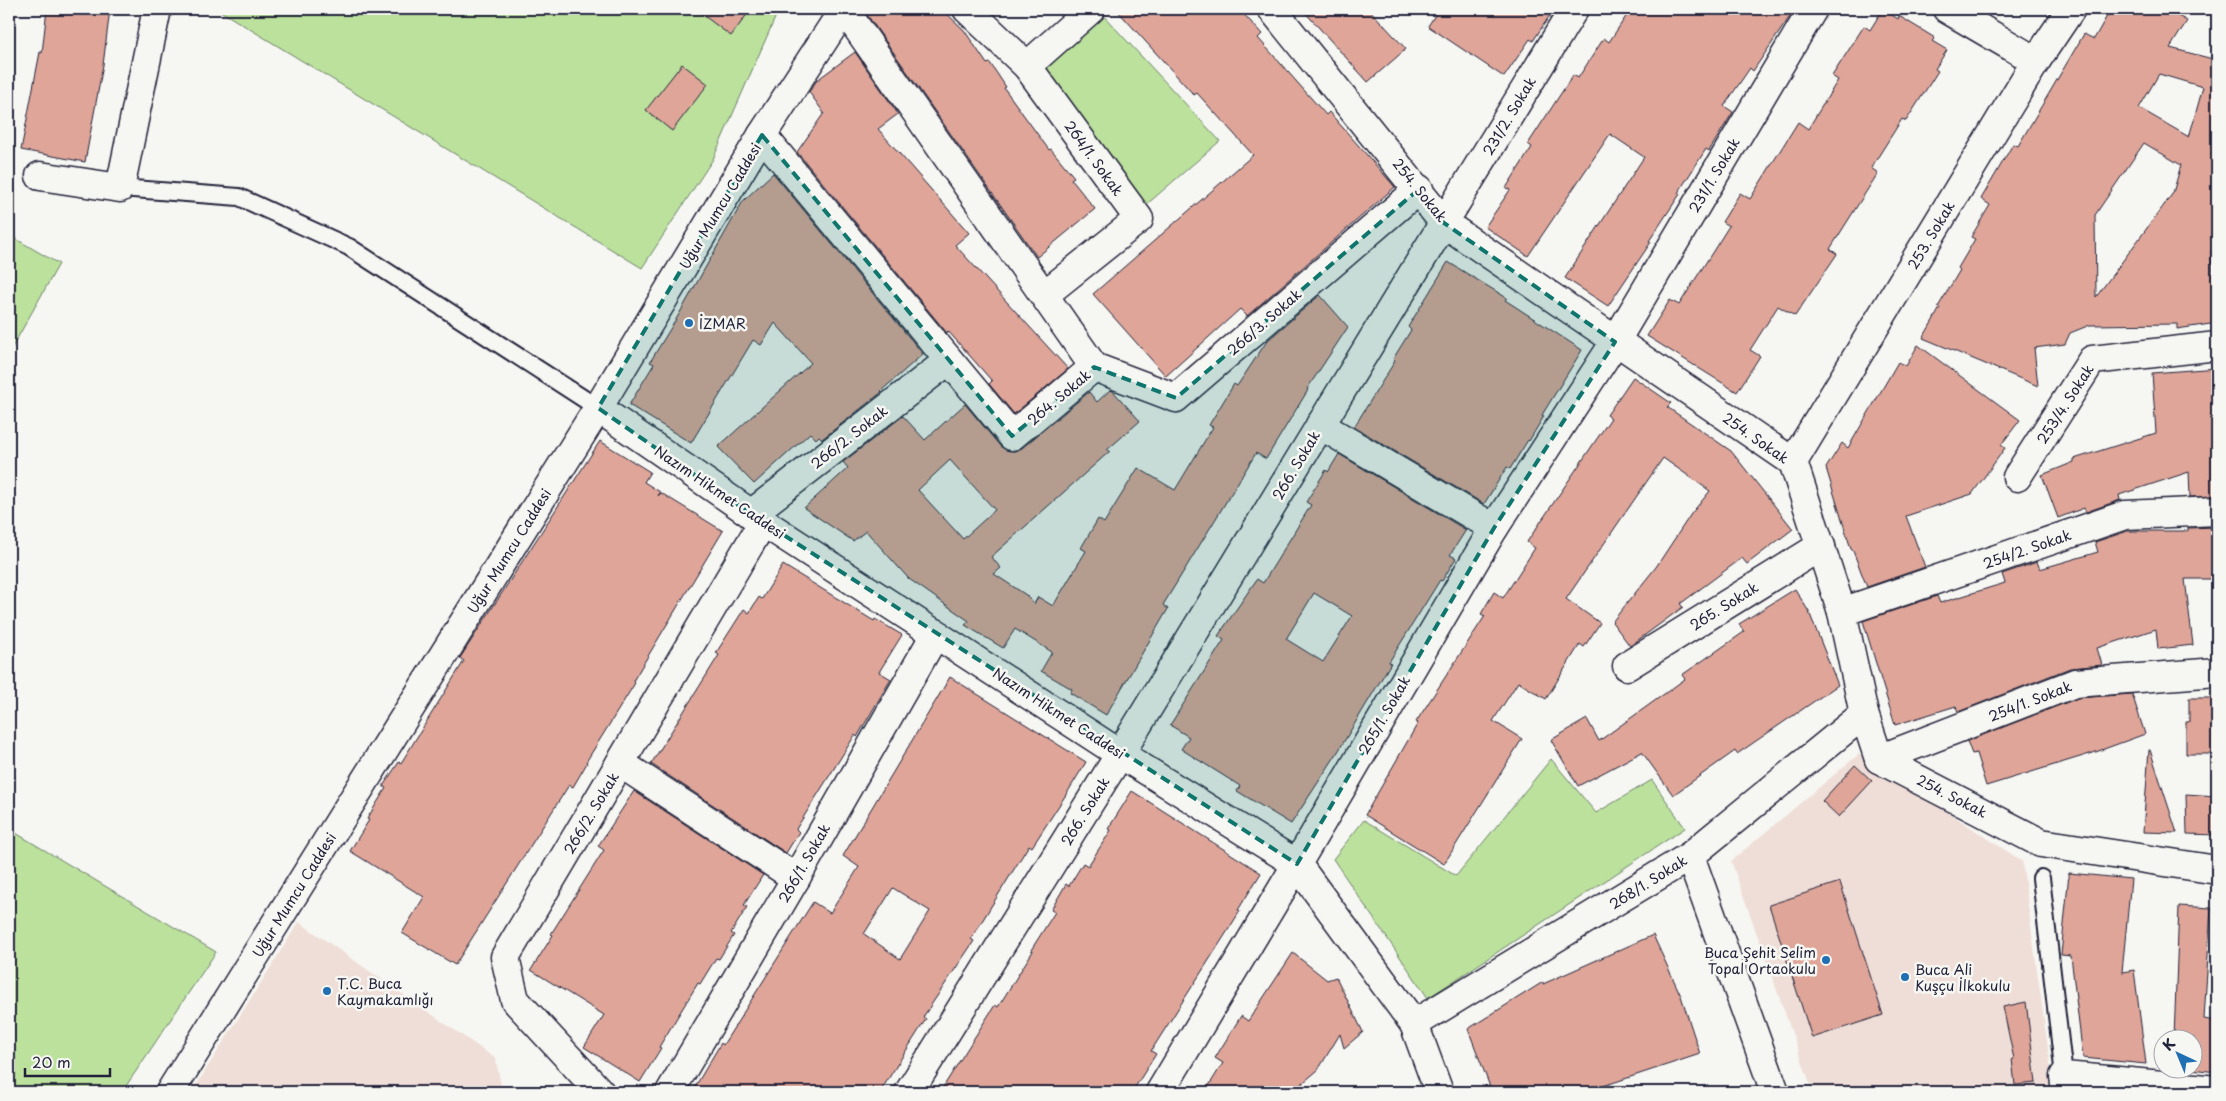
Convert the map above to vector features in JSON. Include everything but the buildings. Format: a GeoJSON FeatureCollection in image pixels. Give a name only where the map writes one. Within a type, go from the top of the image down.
{"type":"FeatureCollection","features":[{"type":"Feature","properties":{"kind":"street"},"geometry":{"type":"LineString","coordinates":[[40,176],[120,188],[157,9]]}},
{"type":"Feature","properties":{"kind":"street","name":"Uğur Mumcu Caddesi"},"geometry":{"type":"LineString","coordinates":[[170,1092],[598,408],[762,135],[844,9]]}},
{"type":"Feature","properties":{"kind":"street","name":"264. Sokak"},"geometry":{"type":"LineString","coordinates":[[762,135],[1012,436],[1094,367],[844,9]]}},
{"type":"Feature","properties":{"kind":"street","name":"264/1. Sokak"},"geometry":{"type":"LineString","coordinates":[[967,9],[1027,66],[1139,219],[1044,296]]}},
{"type":"Feature","properties":{"kind":"street"},"geometry":{"type":"LineString","coordinates":[[1027,66],[1091,9]]}},
{"type":"Feature","properties":{"kind":"street","name":"254. Sokak"},"geometry":{"type":"LineString","coordinates":[[1272,9],[1444,223],[1615,342],[1793,462],[1842,612],[1864,714],[1879,759],[2041,842],[2217,870]]}},
{"type":"Feature","properties":{"kind":"street","name":"231/2. Sokak"},"geometry":{"type":"LineString","coordinates":[[1444,223],[1574,9]]}},
{"type":"Feature","properties":{"kind":"street","name":"231/1. Sokak"},"geometry":{"type":"LineString","coordinates":[[1615,342],[1813,9]]}},
{"type":"Feature","properties":{"kind":"street"},"geometry":{"type":"LineString","coordinates":[[1947,9],[2036,61]]}},
{"type":"Feature","properties":{"kind":"street","name":"253. Sokak"},"geometry":{"type":"LineString","coordinates":[[1793,462],[2036,61],[2071,9]]}},
{"type":"Feature","properties":{"kind":"street","name":"266/3. Sokak"},"geometry":{"type":"LineString","coordinates":[[1094,367],[1176,398],[1419,190]]}},
{"type":"Feature","properties":{"kind":"street","name":"266. Sokak"},"geometry":{"type":"LineString","coordinates":[[909,1092],[1120,754],[1444,223]]}},
{"type":"Feature","properties":{"kind":"street","name":"265/1. Sokak"},"geometry":{"type":"LineString","coordinates":[[1160,1092],[1297,864],[1494,528],[1615,342]]}},
{"type":"Feature","properties":{"kind":"street","name":"253/4. Sokak"},"geometry":{"type":"LineString","coordinates":[[2018,477],[2092,360],[2217,346]]}},
{"type":"Feature","properties":{"kind":"street","name":"266/2. Sokak"},"geometry":{"type":"LineString","coordinates":[[600,1092],[515,1000],[505,957],[620,763],[757,518],[948,361]]}},
{"type":"Feature","properties":{"kind":"street","name":"Nazım Hikmet Caddesi"},"geometry":{"type":"LineString","coordinates":[[598,408],[757,518],[1120,754],[1297,864],[1414,1024],[1439,1092]]}},
{"type":"Feature","properties":{"kind":"street","name":"266. Sokak"},"geometry":{"type":"LineString","coordinates":[[1320,425],[1494,528]]}},
{"type":"Feature","properties":{"kind":"street","name":"254/2. Sokak"},"geometry":{"type":"LineString","coordinates":[[1842,612],[2125,515],[2217,511]]}},
{"type":"Feature","properties":{"kind":"street","name":"265. Sokak"},"geometry":{"type":"LineString","coordinates":[[1627,666],[1821,546]]}},
{"type":"Feature","properties":{"kind":"street","name":"266/1. Sokak"},"geometry":{"type":"LineString","coordinates":[[670,1092],[796,878],[936,633]]}},
{"type":"Feature","properties":{"kind":"street","name":"254/1. Sokak"},"geometry":{"type":"LineString","coordinates":[[1879,759],[2075,683],[2217,672]]}},
{"type":"Feature","properties":{"kind":"street","name":"268/1. Sokak"},"geometry":{"type":"LineString","coordinates":[[1414,1024],[1690,856],[1864,714]]}},
{"type":"Feature","properties":{"kind":"street"},"geometry":{"type":"LineString","coordinates":[[620,763],[796,878]]}},
{"type":"Feature","properties":{"kind":"street"},"geometry":{"type":"LineString","coordinates":[[1690,856],[1774,1092]]}},
{"type":"Feature","properties":{"kind":"street"},"geometry":{"type":"LineString","coordinates":[[2065,1084],[2217,1090]]}},
{"type":"Feature","properties":{"kind":"lane"},"geometry":{"type":"LineString","coordinates":[[120,188],[239,197],[349,247],[598,408]]}},
{"type":"Feature","properties":{"kind":"lane"},"geometry":{"type":"LineString","coordinates":[[2041,878],[2065,1084]]}},
{"type":"Feature","properties":{"kind":"highlighted area"},"geometry":{"type":"Polygon","coordinates":[[[762,135],[1012,436],[1094,367],[1176,398],[1419,189],[1444,223],[1615,342],[1494,528],[1297,864],[751,514],[598,408],[762,135]]]}},
{"type":"Feature","properties":{"kind":"shaded area","name":"Buca Ali Kuşçu İlkokulu"},"geometry":{"type":"Polygon","coordinates":[[[1859,754],[2022,861],[2054,1092],[1813,1092],[1731,861],[1859,754]]]}},
{"type":"Feature","properties":{"kind":"shaded area","name":"T.C. Buca Kaymakamlığı"},"geometry":{"type":"Polygon","coordinates":[[[299,922],[496,1059],[502,1092],[192,1092],[299,922]]]}},
{"type":"Feature","properties":{"kind":"green space"},"geometry":{"type":"Polygon","coordinates":[[[217,9],[779,9],[713,159],[642,268],[217,9]]]}},
{"type":"Feature","properties":{"kind":"green space"},"geometry":{"type":"Polygon","coordinates":[[[1101,13],[1220,141],[1139,211],[1038,69],[1101,13]]]}},
{"type":"Feature","properties":{"kind":"green space"},"geometry":{"type":"Polygon","coordinates":[[[9,235],[59,264],[9,353],[9,235]]]}},
{"type":"Feature","properties":{"kind":"green space"},"geometry":{"type":"Polygon","coordinates":[[[1551,759],[1596,813],[1652,780],[1685,828],[1428,998],[1333,859],[1364,820],[1456,876],[1551,759]]]}},
{"type":"Feature","properties":{"kind":"green space"},"geometry":{"type":"Polygon","coordinates":[[[9,829],[216,952],[122,1092],[9,1092],[9,829]]]}},
{"type":"Feature","properties":{"kind":"place","name":"İZMAR"},"geometry":{"type":"Point","coordinates":[689,323]}},
{"type":"Feature","properties":{"kind":"place","name":"Buca Şehit Selim Topal Ortaokulu"},"geometry":{"type":"Point","coordinates":[1826,960]}},
{"type":"Feature","properties":{"kind":"place","name":"Buca Ali Kuşçu İlkokulu"},"geometry":{"type":"Point","coordinates":[1905,977]}},
{"type":"Feature","properties":{"kind":"place","name":"T.C. Buca Kaymakamlığı"},"geometry":{"type":"Point","coordinates":[327,991]}}]}
